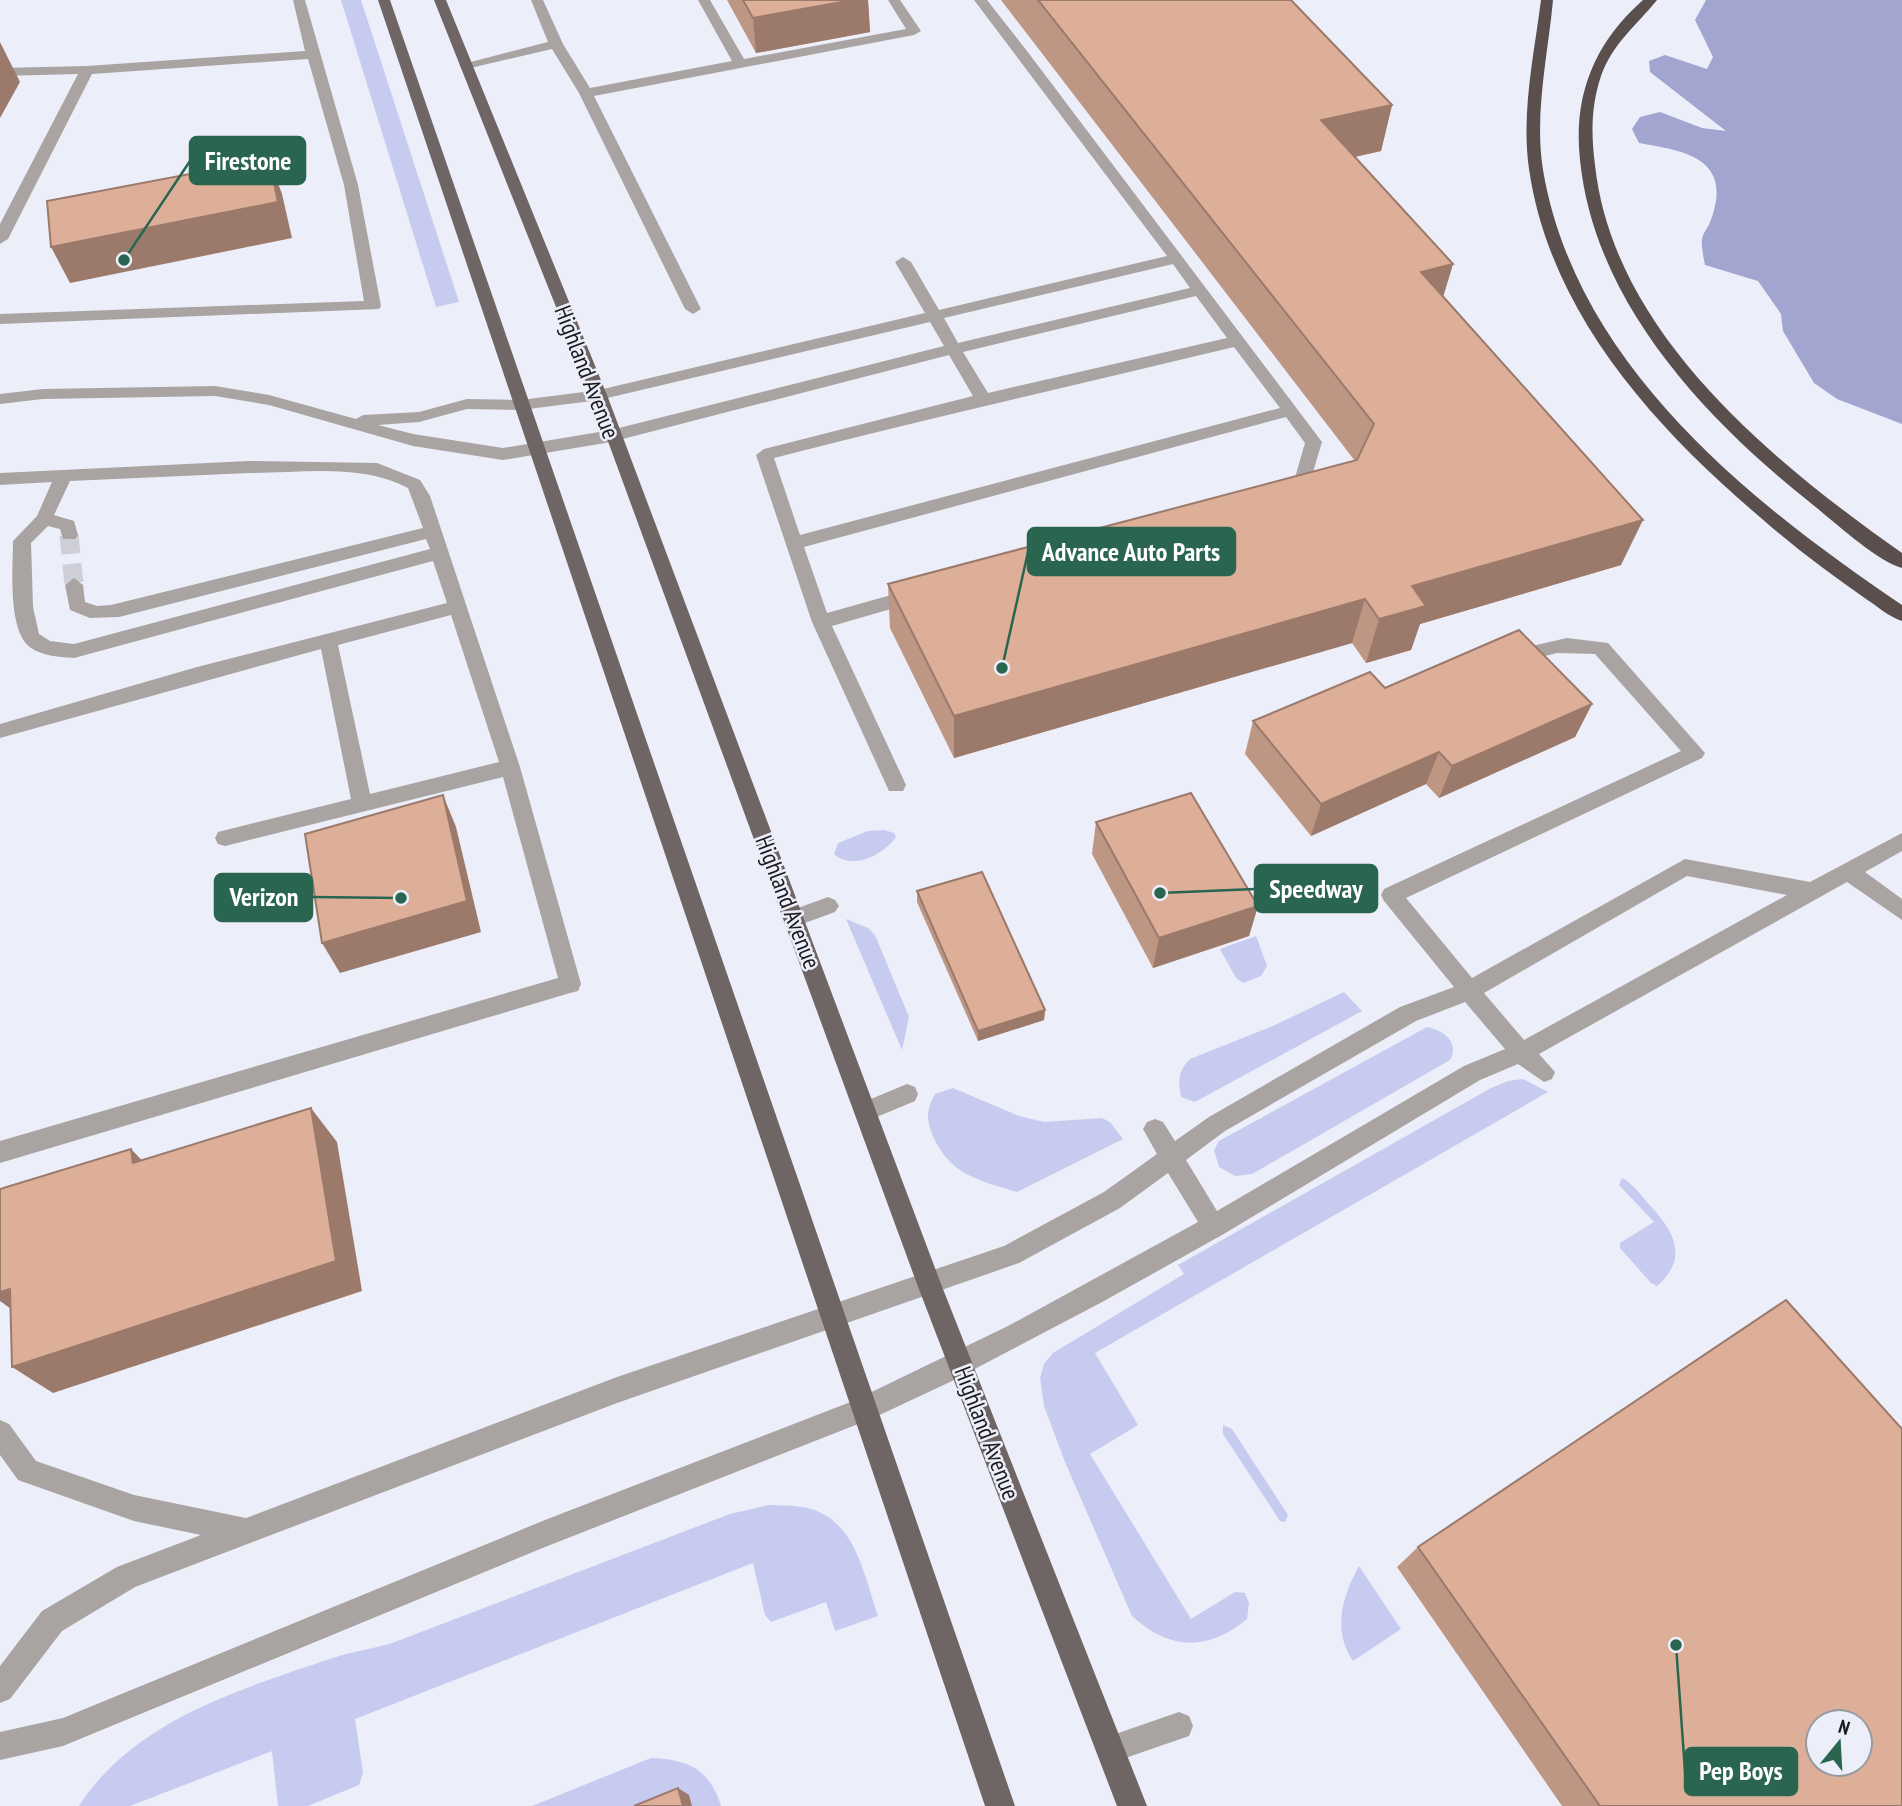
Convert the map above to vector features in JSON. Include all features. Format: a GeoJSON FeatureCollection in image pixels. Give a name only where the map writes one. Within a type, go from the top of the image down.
{"type":"FeatureCollection","features":[{"type":"Feature","properties":{"kind":"highway"},"geometry":{"type":"LineString","coordinates":[[1548,0],[1535,167],[1546,219],[1579,297],[1640,387],[1703,457],[1782,527],[1902,614]]}},
{"type":"Feature","properties":{"kind":"highway"},"geometry":{"type":"LineString","coordinates":[[1651,0],[1634,13],[1608,43],[1592,80],[1584,122],[1590,194],[1618,270],[1665,347],[1717,408],[1828,509],[1902,562]]}},
{"type":"Feature","properties":{"kind":"main road"},"geometry":{"type":"LineString","coordinates":[[384,0],[1000,1806]]}},
{"type":"Feature","properties":{"kind":"main road","name":"Highland Avenue"},"geometry":{"type":"LineString","coordinates":[[440,0],[599,395],[611,436],[867,1111],[959,1364],[1132,1806]]}},
{"type":"Feature","properties":{"kind":"lane"},"geometry":{"type":"LineString","coordinates":[[0,319],[373,306],[351,185],[299,0]]}},
{"type":"Feature","properties":{"kind":"lane"},"geometry":{"type":"LineString","coordinates":[[537,0],[556,44],[586,93],[693,309]]}},
{"type":"Feature","properties":{"kind":"lane"},"geometry":{"type":"LineString","coordinates":[[704,0],[740,64]]}},
{"type":"Feature","properties":{"kind":"lane"},"geometry":{"type":"LineString","coordinates":[[586,93],[914,31],[894,0]]}},
{"type":"Feature","properties":{"kind":"lane"},"geometry":{"type":"LineString","coordinates":[[980,0],[1038,72],[1198,291],[1314,442],[1302,485],[1276,492]]}},
{"type":"Feature","properties":{"kind":"lane"},"geometry":{"type":"LineString","coordinates":[[466,65],[556,44]]}},
{"type":"Feature","properties":{"kind":"lane"},"geometry":{"type":"LineString","coordinates":[[0,72],[88,70],[313,55]]}},
{"type":"Feature","properties":{"kind":"lane"},"geometry":{"type":"LineString","coordinates":[[0,239],[88,70]]}},
{"type":"Feature","properties":{"kind":"lane"},"geometry":{"type":"LineString","coordinates":[[347,421],[419,417],[467,404],[521,405],[599,395],[1175,259]]}},
{"type":"Feature","properties":{"kind":"lane"},"geometry":{"type":"LineString","coordinates":[[903,262],[983,399]]}},
{"type":"Feature","properties":{"kind":"lane"},"geometry":{"type":"LineString","coordinates":[[0,399],[43,394],[215,391],[269,400],[413,440],[503,454],[611,436],[953,349],[1198,291]]}},
{"type":"Feature","properties":{"kind":"lane"},"geometry":{"type":"LineString","coordinates":[[896,785],[821,622],[764,456],[983,399],[1073,382],[1237,341]]}},
{"type":"Feature","properties":{"kind":"lane"},"geometry":{"type":"LineString","coordinates":[[794,543],[1290,411]]}},
{"type":"Feature","properties":{"kind":"lane"},"geometry":{"type":"LineString","coordinates":[[0,479],[249,467],[377,469],[414,484],[433,531],[510,767],[569,984],[0,1152]]}},
{"type":"Feature","properties":{"kind":"lane"},"geometry":{"type":"LineString","coordinates":[[64,475],[44,519],[22,541],[25,623],[32,639],[50,649],[74,651],[440,553]]}},
{"type":"Feature","properties":{"kind":"lane"},"geometry":{"type":"LineString","coordinates":[[44,519],[68,525],[69,535]]}},
{"type":"Feature","properties":{"kind":"lane"},"geometry":{"type":"LineString","coordinates":[[74,585],[76,605],[96,614],[134,608],[433,531]]}},
{"type":"Feature","properties":{"kind":"lane"},"geometry":{"type":"LineString","coordinates":[[821,622],[928,592]]}},
{"type":"Feature","properties":{"kind":"lane"},"geometry":{"type":"LineString","coordinates":[[0,731],[328,640],[458,607]]}},
{"type":"Feature","properties":{"kind":"lane"},"geometry":{"type":"LineString","coordinates":[[328,640],[362,805]]}},
{"type":"Feature","properties":{"kind":"lane"},"geometry":{"type":"LineString","coordinates":[[1498,662],[1546,646],[1578,643],[1601,648],[1695,753],[1391,895],[1521,1053],[1544,1072]]}},
{"type":"Feature","properties":{"kind":"lane"},"geometry":{"type":"LineString","coordinates":[[225,838],[510,767]]}},
{"type":"Feature","properties":{"kind":"lane"},"geometry":{"type":"LineString","coordinates":[[0,1746],[63,1731],[617,1504],[789,1442],[959,1364],[1214,1227],[1472,1073],[1521,1053],[1809,890],[1902,841]]}},
{"type":"Feature","properties":{"kind":"lane"},"geometry":{"type":"LineString","coordinates":[[0,1689],[52,1621],[127,1577],[617,1390],[1010,1255],[1112,1200],[1217,1124],[1408,1014],[1468,991],[1685,867],[1809,890]]}},
{"type":"Feature","properties":{"kind":"lane"},"geometry":{"type":"LineString","coordinates":[[1847,870],[1902,911]]}},
{"type":"Feature","properties":{"kind":"lane"},"geometry":{"type":"LineString","coordinates":[[794,918],[828,906]]}},
{"type":"Feature","properties":{"kind":"lane"},"geometry":{"type":"LineString","coordinates":[[867,1111],[907,1094]]}},
{"type":"Feature","properties":{"kind":"lane"},"geometry":{"type":"LineString","coordinates":[[1155,1129],[1214,1227]]}},
{"type":"Feature","properties":{"kind":"lane"},"geometry":{"type":"LineString","coordinates":[[0,1433],[27,1471],[134,1508],[244,1531]]}},
{"type":"Feature","properties":{"kind":"lane"},"geometry":{"type":"LineString","coordinates":[[1111,1749],[1179,1726]]}},
{"type":"Feature","properties":{"kind":"shaded area"},"geometry":{"type":"Polygon","coordinates":[[[341,0],[361,0],[459,302],[436,307],[341,0]]]}},
{"type":"Feature","properties":{"kind":"shaded area"},"geometry":{"type":"Polygon","coordinates":[[[1706,0],[1902,0],[1902,424],[1837,399],[1814,383],[1783,331],[1781,314],[1758,281],[1705,265],[1702,239],[1714,210],[1717,192],[1714,177],[1707,166],[1696,158],[1639,143],[1632,129],[1640,117],[1660,112],[1702,128],[1726,131],[1650,72],[1649,61],[1665,55],[1707,69],[1713,57],[1695,20],[1706,0]]]}},
{"type":"Feature","properties":{"kind":"shaded area"},"geometry":{"type":"Polygon","coordinates":[[[884,830],[894,833],[896,837],[883,850],[867,859],[849,861],[834,854],[838,843],[868,831],[884,830]]]}},
{"type":"Feature","properties":{"kind":"shaded area"},"geometry":{"type":"Polygon","coordinates":[[[846,919],[868,928],[875,935],[909,1017],[902,1050],[846,919]]]}},
{"type":"Feature","properties":{"kind":"shaded area"},"geometry":{"type":"Polygon","coordinates":[[[1256,936],[1267,966],[1261,976],[1243,983],[1236,978],[1220,949],[1256,936]]]}},
{"type":"Feature","properties":{"kind":"shaded area"},"geometry":{"type":"Polygon","coordinates":[[[1344,992],[1362,1011],[1195,1102],[1181,1097],[1180,1076],[1190,1059],[1275,1025],[1344,992]]]}},
{"type":"Feature","properties":{"kind":"shaded area"},"geometry":{"type":"Polygon","coordinates":[[[1427,1027],[1444,1034],[1451,1042],[1453,1054],[1450,1060],[1252,1174],[1235,1176],[1219,1167],[1214,1150],[1219,1141],[1427,1027]]]}},
{"type":"Feature","properties":{"kind":"shaded area"},"geometry":{"type":"Polygon","coordinates":[[[1523,1079],[1548,1092],[1095,1353],[1138,1425],[1090,1454],[1191,1619],[1235,1592],[1245,1593],[1249,1603],[1247,1619],[1232,1630],[1203,1642],[1174,1641],[1146,1627],[1132,1616],[1065,1462],[1044,1406],[1040,1378],[1044,1364],[1053,1353],[1184,1274],[1178,1265],[1491,1088],[1508,1081],[1523,1079]]]}},
{"type":"Feature","properties":{"kind":"shaded area"},"geometry":{"type":"Polygon","coordinates":[[[953,1088],[1019,1116],[1044,1122],[1102,1118],[1110,1122],[1123,1139],[1017,1192],[990,1184],[957,1168],[948,1160],[933,1136],[928,1115],[930,1105],[935,1094],[953,1088]]]}},
{"type":"Feature","properties":{"kind":"shaded area"},"geometry":{"type":"Polygon","coordinates":[[[1622,1178],[1632,1185],[1655,1211],[1674,1242],[1674,1263],[1668,1275],[1657,1286],[1651,1283],[1620,1248],[1620,1243],[1654,1222],[1619,1185],[1622,1178]]]}},
{"type":"Feature","properties":{"kind":"shaded area"},"geometry":{"type":"Polygon","coordinates":[[[1223,1425],[1232,1429],[1288,1515],[1285,1522],[1280,1521],[1223,1434],[1223,1425]]]}},
{"type":"Feature","properties":{"kind":"shaded area"},"geometry":{"type":"Polygon","coordinates":[[[769,1505],[807,1508],[824,1514],[837,1524],[856,1551],[878,1616],[835,1631],[826,1602],[771,1622],[765,1615],[753,1563],[355,1719],[363,1773],[359,1785],[308,1806],[278,1806],[272,1751],[130,1806],[79,1806],[102,1776],[129,1751],[192,1711],[262,1682],[333,1658],[395,1642],[730,1514],[769,1505]]]}},
{"type":"Feature","properties":{"kind":"shaded area"},"geometry":{"type":"Polygon","coordinates":[[[1359,1566],[1401,1629],[1353,1661],[1341,1625],[1344,1602],[1359,1566]]]}},
{"type":"Feature","properties":{"kind":"shaded area"},"geometry":{"type":"Polygon","coordinates":[[[651,1758],[676,1761],[696,1769],[711,1783],[721,1806],[532,1806],[651,1758]]]}},
{"type":"Feature","properties":{"kind":"building"},"geometry":{"type":"Polygon","coordinates":[[[743,0],[853,0],[753,18],[743,0]]]}},
{"type":"Feature","properties":{"kind":"building"},"geometry":{"type":"Polygon","coordinates":[[[1038,0],[1291,0],[1392,105],[1321,120],[1453,264],[1421,272],[1643,520],[1412,586],[1426,606],[1379,619],[1365,599],[954,716],[888,584],[1357,460],[1374,424],[1038,0]]]}},
{"type":"Feature","properties":{"kind":"building"},"geometry":{"type":"Polygon","coordinates":[[[269,159],[278,202],[51,247],[47,201],[269,159]]]}},
{"type":"Feature","properties":{"kind":"building"},"geometry":{"type":"Polygon","coordinates":[[[1519,630],[1592,704],[1452,766],[1439,752],[1321,804],[1253,721],[1370,672],[1385,688],[1519,630]]]}},
{"type":"Feature","properties":{"kind":"building"},"geometry":{"type":"Polygon","coordinates":[[[1191,793],[1258,906],[1159,938],[1096,822],[1191,793]]]}},
{"type":"Feature","properties":{"kind":"building"},"geometry":{"type":"Polygon","coordinates":[[[443,795],[467,901],[322,943],[305,834],[443,795]]]}},
{"type":"Feature","properties":{"kind":"building"},"geometry":{"type":"Polygon","coordinates":[[[982,872],[1045,1010],[978,1031],[917,891],[982,872]]]}},
{"type":"Feature","properties":{"kind":"building"},"geometry":{"type":"Polygon","coordinates":[[[311,1108],[336,1261],[12,1367],[10,1289],[0,1292],[0,1189],[131,1149],[133,1163],[311,1108]]]}},
{"type":"Feature","properties":{"kind":"building"},"geometry":{"type":"Polygon","coordinates":[[[1786,1300],[1902,1429],[1902,1806],[1600,1806],[1418,1547],[1786,1300]]]}},
{"type":"Feature","properties":{"kind":"building"},"geometry":{"type":"Polygon","coordinates":[[[678,1788],[683,1806],[634,1806],[678,1788]]]}},
{"type":"Feature","properties":{"kind":"tunnel"},"geometry":{"type":"LineString","coordinates":[[69,535],[74,585]]}},
{"type":"Feature","properties":{"kind":"place","name":"Firestone"},"geometry":{"type":"Point","coordinates":[124,260]}},
{"type":"Feature","properties":{"kind":"place","name":"Advance Auto Parts"},"geometry":{"type":"Point","coordinates":[1002,668]}},
{"type":"Feature","properties":{"kind":"place","name":"Speedway"},"geometry":{"type":"Point","coordinates":[1160,893]}},
{"type":"Feature","properties":{"kind":"place","name":"Verizon"},"geometry":{"type":"Point","coordinates":[401,898]}},
{"type":"Feature","properties":{"kind":"place","name":"Pep Boys"},"geometry":{"type":"Point","coordinates":[1676,1645]}}]}
